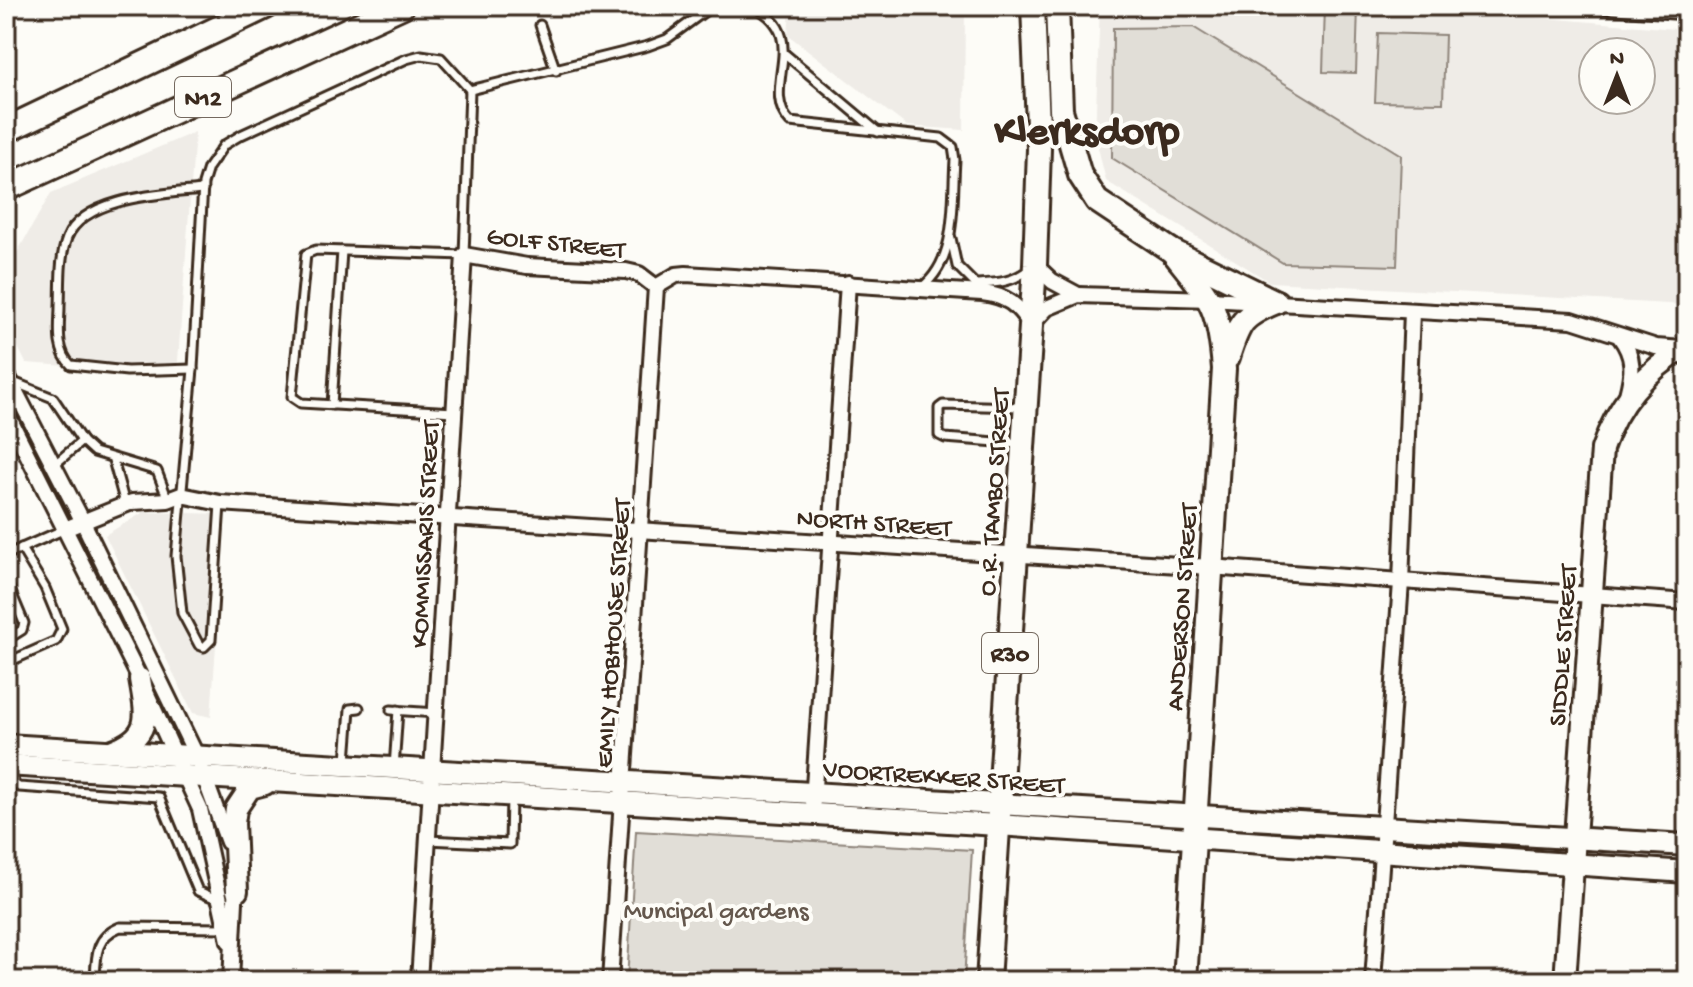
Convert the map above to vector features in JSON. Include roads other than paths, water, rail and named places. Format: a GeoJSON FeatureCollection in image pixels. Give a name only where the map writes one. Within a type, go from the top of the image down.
{"type":"FeatureCollection","features":[{"type":"Feature","properties":{"kind":"highway","name":"N12"},"geometry":{"type":"LineString","coordinates":[[6,130],[266,6]]}},
{"type":"Feature","properties":{"kind":"highway","name":"N12"},"geometry":{"type":"LineString","coordinates":[[6,188],[401,6]]}},
{"type":"Feature","properties":{"kind":"main road","name":"O.R. TAMBO STREET"},"geometry":{"type":"LineString","coordinates":[[988,981],[1035,265],[1039,149],[1033,6]]}},
{"type":"Feature","properties":{"kind":"main road"},"geometry":{"type":"LineString","coordinates":[[1057,6],[1061,110],[1080,175],[1097,201],[1172,251],[1276,302]]}},
{"type":"Feature","properties":{"kind":"main road","name":"ANDERSON STREET"},"geometry":{"type":"LineString","coordinates":[[1172,251],[1210,299],[1220,323],[1224,369],[1185,981]]}},
{"type":"Feature","properties":{"kind":"main road"},"geometry":{"type":"LineString","coordinates":[[1224,369],[1237,327],[1247,314],[1276,302]]}},
{"type":"Feature","properties":{"kind":"street","name":"GOLF STREET"},"geometry":{"type":"LineString","coordinates":[[464,255],[527,266],[626,271],[639,274],[656,287]]}},
{"type":"Feature","properties":{"kind":"street","name":"KOMMISSARIS STREET"},"geometry":{"type":"LineString","coordinates":[[419,981],[464,255]]}},
{"type":"Feature","properties":{"kind":"street"},"geometry":{"type":"LineString","coordinates":[[1035,265],[1052,281],[1078,295]]}},
{"type":"Feature","properties":{"kind":"street"},"geometry":{"type":"LineString","coordinates":[[656,287],[676,275],[686,274],[922,287],[1003,295],[1017,305],[1031,325],[1047,308],[1078,295],[1276,302],[1572,320],[1656,347],[1685,348]]}},
{"type":"Feature","properties":{"kind":"street"},"geometry":{"type":"LineString","coordinates":[[811,814],[848,283]]}},
{"type":"Feature","properties":{"kind":"street","name":"EMILY HOBHOUSE STREET"},"geometry":{"type":"LineString","coordinates":[[610,981],[656,287]]}},
{"type":"Feature","properties":{"kind":"street"},"geometry":{"type":"LineString","coordinates":[[1373,981],[1401,582],[1412,312]]}},
{"type":"Feature","properties":{"kind":"street"},"geometry":{"type":"LineString","coordinates":[[1620,336],[1631,352],[1633,372],[1627,397]]}},
{"type":"Feature","properties":{"kind":"street","name":"SIDDLE STREET"},"geometry":{"type":"LineString","coordinates":[[1565,981],[1602,449],[1612,419],[1627,397],[1655,368],[1685,348]]}},
{"type":"Feature","properties":{"kind":"street"},"geometry":{"type":"LineString","coordinates":[[8,377],[82,520],[197,757],[225,827],[233,961],[231,981]]}},
{"type":"Feature","properties":{"kind":"street"},"geometry":{"type":"LineString","coordinates":[[6,412],[140,679],[200,809],[229,896]]}},
{"type":"Feature","properties":{"kind":"street","name":"NORTH STREET"},"geometry":{"type":"LineString","coordinates":[[65,529],[125,505],[174,498],[1687,602]]}},
{"type":"Feature","properties":{"kind":"street"},"geometry":{"type":"LineString","coordinates":[[109,752],[128,745],[143,727],[146,716],[140,679]]}},
{"type":"Feature","properties":{"kind":"street","name":"VOORTREKKER STREET"},"geometry":{"type":"LineString","coordinates":[[8,758],[109,752],[394,769],[433,781],[511,795],[814,792],[999,814],[1194,828],[1385,829],[1687,845]]}},
{"type":"Feature","properties":{"kind":"street","name":"VOORTREKKER STREET"},"geometry":{"type":"LineString","coordinates":[[8,758],[184,778],[269,783],[433,781],[624,792],[811,814],[999,814]]}},
{"type":"Feature","properties":{"kind":"street"},"geometry":{"type":"LineString","coordinates":[[233,961],[226,928],[236,809],[250,788],[269,783]]}},
{"type":"Feature","properties":{"kind":"street","name":"VOORTREKKER STREET"},"geometry":{"type":"LineString","coordinates":[[1194,828],[1381,854],[1687,872]]}},
{"type":"Feature","properties":{"kind":"lane"},"geometry":{"type":"LineString","coordinates":[[220,503],[211,640],[204,647],[199,645],[182,613],[174,498],[193,369],[203,190],[208,168],[224,145],[406,59],[421,55],[441,58],[470,90],[556,71],[667,39],[712,6]]}},
{"type":"Feature","properties":{"kind":"lane"},"geometry":{"type":"LineString","coordinates":[[753,6],[779,27],[785,54],[781,104],[790,122],[941,138],[953,147],[955,160],[950,228],[941,268],[922,287]]}},
{"type":"Feature","properties":{"kind":"lane"},"geometry":{"type":"LineString","coordinates":[[1557,6],[1687,15]]}},
{"type":"Feature","properties":{"kind":"lane"},"geometry":{"type":"LineString","coordinates":[[540,25],[556,71]]}},
{"type":"Feature","properties":{"kind":"lane"},"geometry":{"type":"LineString","coordinates":[[785,54],[879,133]]}},
{"type":"Feature","properties":{"kind":"lane","name":"KOMMISSARIS STREET"},"geometry":{"type":"LineString","coordinates":[[464,255],[470,90]]}},
{"type":"Feature","properties":{"kind":"lane"},"geometry":{"type":"LineString","coordinates":[[193,369],[127,371],[71,365],[63,354],[60,342],[61,267],[74,227],[94,211],[134,198],[203,190]]}},
{"type":"Feature","properties":{"kind":"lane"},"geometry":{"type":"LineString","coordinates":[[950,228],[957,266],[975,284],[1002,284],[1017,279],[1035,265]]}},
{"type":"Feature","properties":{"kind":"lane","name":"GOLF STREET"},"geometry":{"type":"LineString","coordinates":[[454,412],[301,403],[292,397],[304,258],[316,250],[464,255]]}},
{"type":"Feature","properties":{"kind":"lane"},"geometry":{"type":"LineString","coordinates":[[332,405],[342,251]]}},
{"type":"Feature","properties":{"kind":"lane"},"geometry":{"type":"LineString","coordinates":[[8,377],[53,398],[82,441],[94,452],[157,471],[174,498]]}},
{"type":"Feature","properties":{"kind":"lane"},"geometry":{"type":"LineString","coordinates":[[1024,444],[941,437],[939,408],[943,405],[1026,407]]}},
{"type":"Feature","properties":{"kind":"lane"},"geometry":{"type":"LineString","coordinates":[[54,465],[82,441]]}},
{"type":"Feature","properties":{"kind":"lane"},"geometry":{"type":"LineString","coordinates":[[113,460],[125,505]]}},
{"type":"Feature","properties":{"kind":"lane"},"geometry":{"type":"LineString","coordinates":[[6,555],[65,529]]}},
{"type":"Feature","properties":{"kind":"lane"},"geometry":{"type":"LineString","coordinates":[[6,663],[56,641],[62,629],[45,588],[21,548]]}},
{"type":"Feature","properties":{"kind":"lane"},"geometry":{"type":"LineString","coordinates":[[6,580],[24,623],[22,630],[6,640]]}},
{"type":"Feature","properties":{"kind":"lane"},"geometry":{"type":"LineString","coordinates":[[345,765],[350,709],[359,708]]}},
{"type":"Feature","properties":{"kind":"lane"},"geometry":{"type":"LineString","coordinates":[[394,769],[394,710],[437,713]]}},
{"type":"Feature","properties":{"kind":"lane"},"geometry":{"type":"LineString","coordinates":[[348,719],[358,720]]}},
{"type":"Feature","properties":{"kind":"lane"},"geometry":{"type":"LineString","coordinates":[[347,730],[358,730]]}},
{"type":"Feature","properties":{"kind":"lane"},"geometry":{"type":"LineString","coordinates":[[8,758],[14,784],[19,787],[159,797],[198,891],[229,896]]}},
{"type":"Feature","properties":{"kind":"lane"},"geometry":{"type":"LineString","coordinates":[[428,840],[510,844],[511,795]]}},
{"type":"Feature","properties":{"kind":"lane"},"geometry":{"type":"LineString","coordinates":[[95,981],[98,943],[106,933],[120,927],[226,928]]}},
{"type":"Feature","properties":{"kind":"district","name":"Klerksdorp"},"geometry":{"type":"Point","coordinates":[1087,127]}},
{"type":"Feature","properties":{"kind":"park label","name":"Muncipal gardens"},"geometry":{"type":"Point","coordinates":[716,909]}}]}
